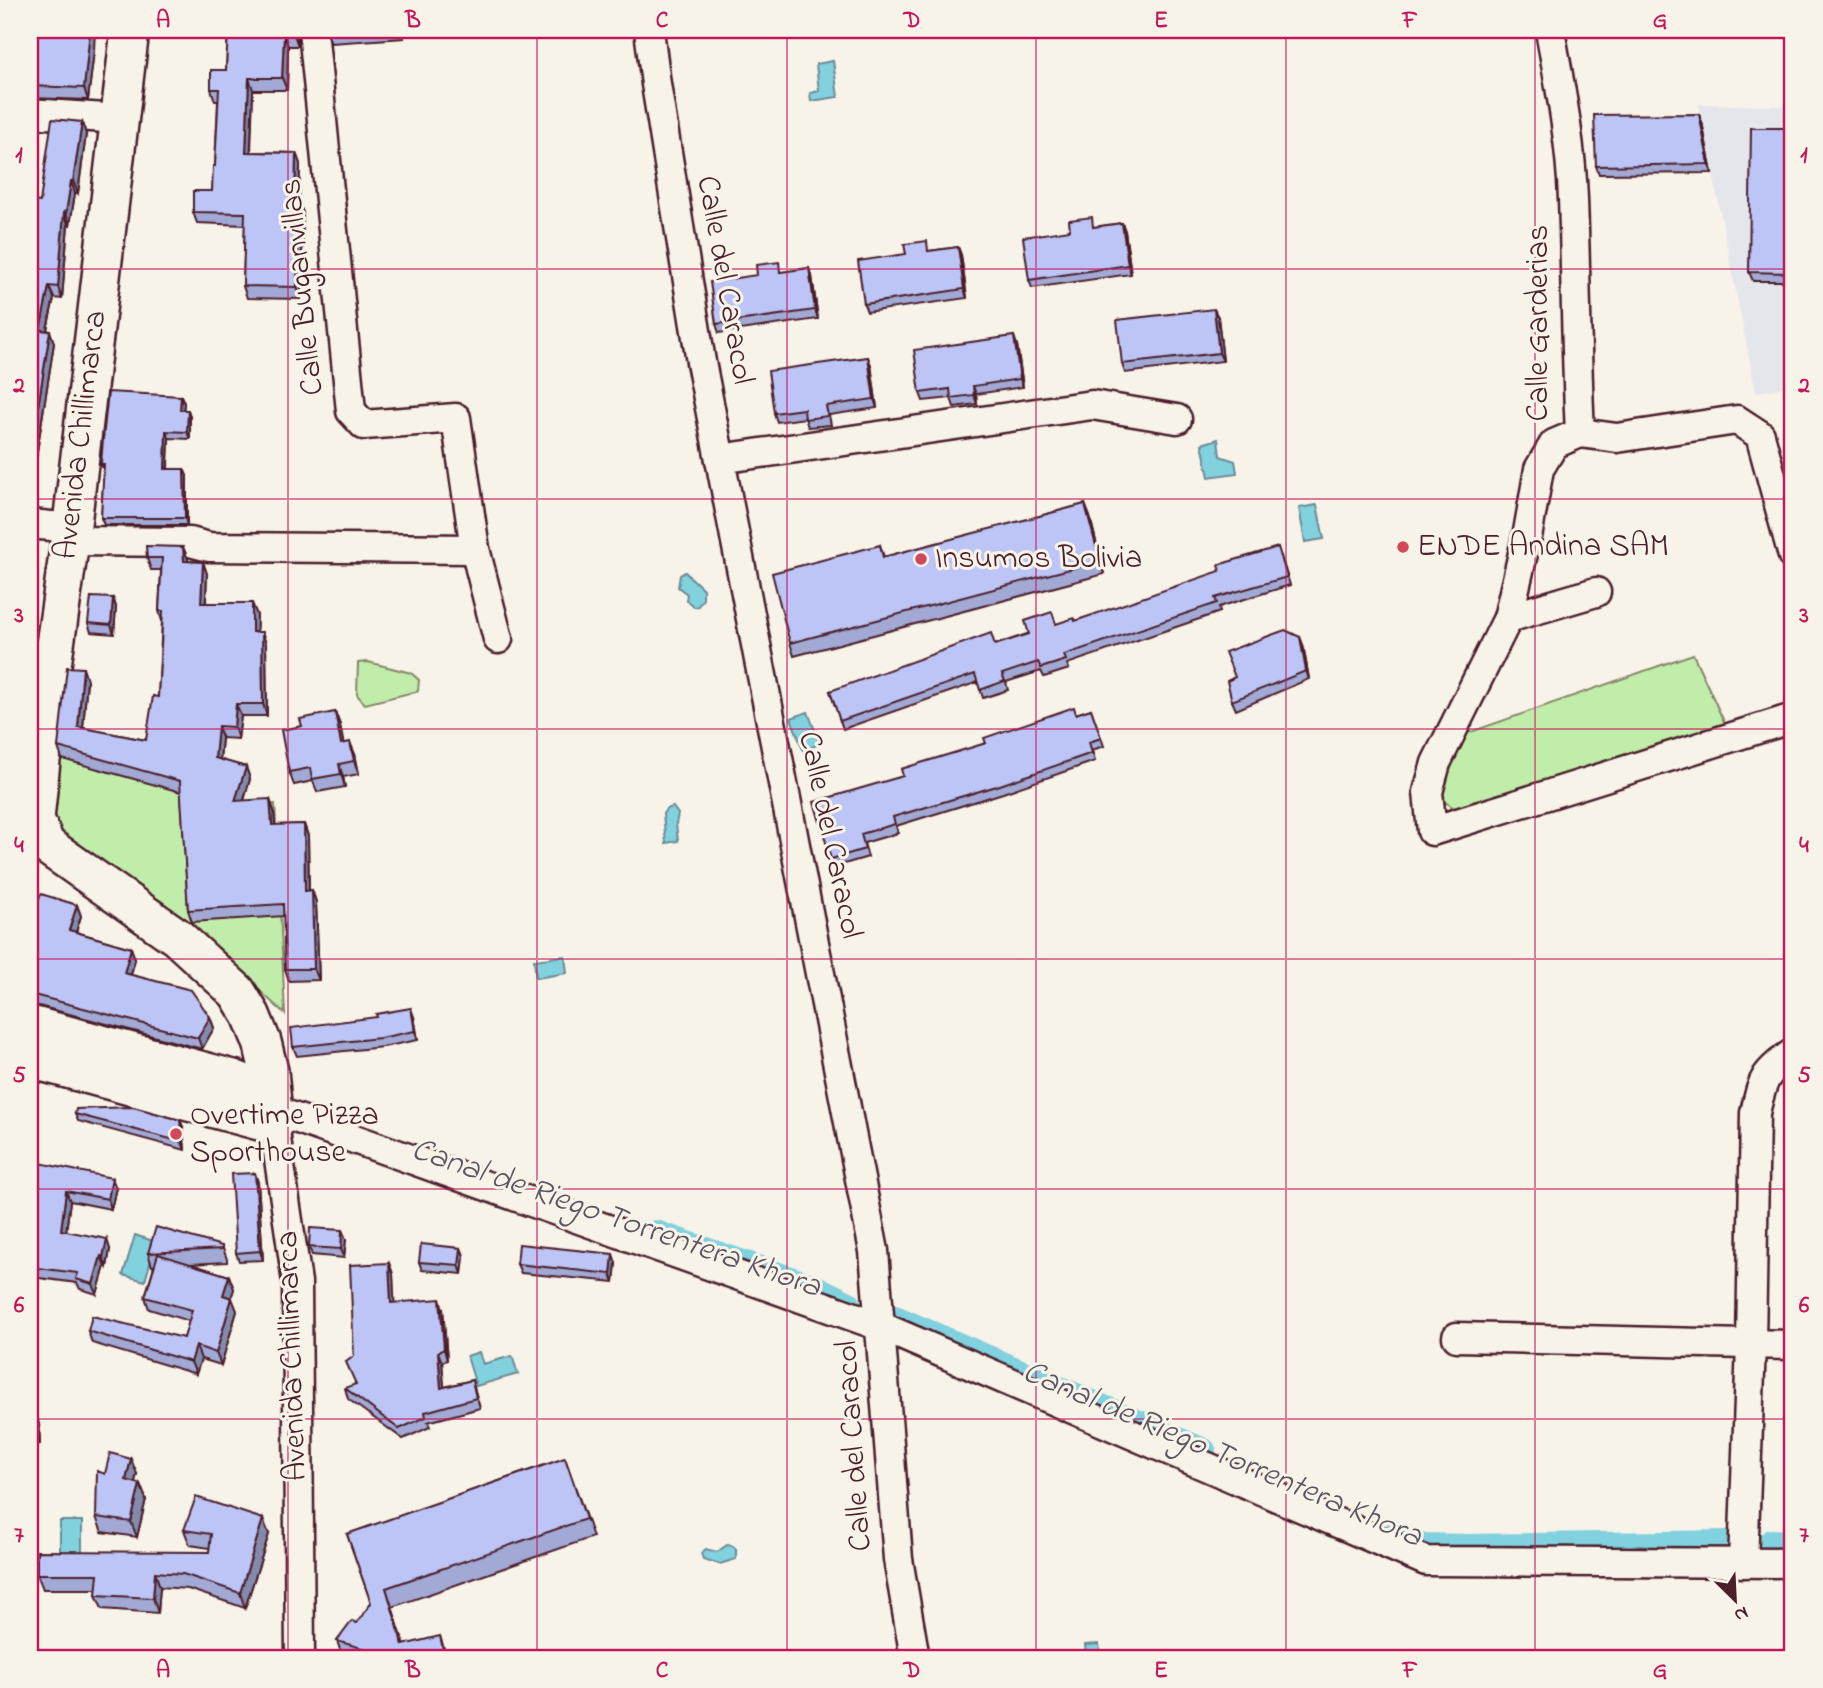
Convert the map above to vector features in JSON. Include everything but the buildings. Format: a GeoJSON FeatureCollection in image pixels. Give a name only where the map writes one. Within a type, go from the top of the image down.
{"type":"FeatureCollection","features":[{"type":"Feature","properties":{"kind":"main road","name":"Avenida Chillimarca"},"geometry":{"type":"LineString","coordinates":[[130,30],[71,534],[37,722],[35,819],[46,845],[177,937],[237,992],[251,1015],[262,1042],[269,1071],[273,1109]]}},
{"type":"Feature","properties":{"kind":"main road"},"geometry":{"type":"LineString","coordinates":[[30,1025],[233,1079],[273,1109]]}},
{"type":"Feature","properties":{"kind":"main road"},"geometry":{"type":"LineString","coordinates":[[30,1059],[273,1109]]}},
{"type":"Feature","properties":{"kind":"street","name":"Calle Buganvillas"},"geometry":{"type":"LineString","coordinates":[[313,30],[351,411],[364,425],[456,418],[475,549],[498,639]]}},
{"type":"Feature","properties":{"kind":"street","name":"Calle del Caracol"},"geometry":{"type":"LineString","coordinates":[[649,30],[695,323],[720,460],[871,1238],[898,1559],[915,1658]]}},
{"type":"Feature","properties":{"kind":"street","name":"Calle Garderias"},"geometry":{"type":"LineString","coordinates":[[1550,30],[1564,108],[1573,197],[1580,433],[1554,444],[1539,468],[1528,532],[1508,618],[1436,763],[1428,792],[1432,831],[1793,718]]}},
{"type":"Feature","properties":{"kind":"street"},"geometry":{"type":"LineString","coordinates":[[30,113],[121,119]]}},
{"type":"Feature","properties":{"kind":"street"},"geometry":{"type":"LineString","coordinates":[[720,460],[1092,405],[1177,419]]}},
{"type":"Feature","properties":{"kind":"street"},"geometry":{"type":"LineString","coordinates":[[1580,433],[1617,438],[1737,420],[1760,435],[1793,556]]}},
{"type":"Feature","properties":{"kind":"street"},"geometry":{"type":"LineString","coordinates":[[30,524],[71,534],[190,542],[209,547],[475,549]]}},
{"type":"Feature","properties":{"kind":"street"},"geometry":{"type":"LineString","coordinates":[[1508,618],[1596,592]]}},
{"type":"Feature","properties":{"kind":"street"},"geometry":{"type":"LineString","coordinates":[[1743,1563],[1751,1344],[1755,1113],[1763,1080],[1778,1063],[1793,1053]]}},
{"type":"Feature","properties":{"kind":"street"},"geometry":{"type":"LineString","coordinates":[[273,1109],[880,1326],[1426,1561],[1793,1563]]}},
{"type":"Feature","properties":{"kind":"street","name":"Avenida Chillimarca"},"geometry":{"type":"LineString","coordinates":[[273,1109],[297,1282],[300,1658]]}},
{"type":"Feature","properties":{"kind":"street"},"geometry":{"type":"LineString","coordinates":[[1457,1337],[1793,1345]]}},
{"type":"Feature","properties":{"kind":"shaded area"},"geometry":{"type":"Polygon","coordinates":[[[1699,104],[1793,107],[1793,385],[1756,393],[1699,104]]]}},
{"type":"Feature","properties":{"kind":"green space"},"geometry":{"type":"Polygon","coordinates":[[[1693,654],[1726,726],[1456,809],[1445,802],[1440,789],[1462,735],[1693,654]]]}},
{"type":"Feature","properties":{"kind":"green space"},"geometry":{"type":"Polygon","coordinates":[[[368,662],[411,673],[419,680],[418,691],[365,704],[357,695],[358,663],[368,662]]]}},
{"type":"Feature","properties":{"kind":"green space"},"geometry":{"type":"Polygon","coordinates":[[[60,758],[185,793],[262,805],[275,804],[285,1014],[161,901],[82,855],[59,835],[51,810],[60,758]]]}},
{"type":"Feature","properties":{"kind":"water"},"geometry":{"type":"Polygon","coordinates":[[[833,61],[838,97],[811,101],[810,93],[819,91],[816,64],[833,61]]]}},
{"type":"Feature","properties":{"kind":"water"},"geometry":{"type":"Polygon","coordinates":[[[1218,439],[1220,456],[1235,461],[1237,473],[1209,477],[1202,444],[1218,439]]]}},
{"type":"Feature","properties":{"kind":"water"},"geometry":{"type":"Polygon","coordinates":[[[1317,505],[1324,539],[1305,542],[1299,508],[1317,505]]]}},
{"type":"Feature","properties":{"kind":"water"},"geometry":{"type":"Polygon","coordinates":[[[685,572],[703,589],[703,599],[698,606],[694,607],[686,600],[687,594],[678,587],[680,575],[685,572]]]}},
{"type":"Feature","properties":{"kind":"water"},"geometry":{"type":"Polygon","coordinates":[[[808,712],[820,744],[803,750],[791,718],[808,712]]]}},
{"type":"Feature","properties":{"kind":"water"},"geometry":{"type":"Polygon","coordinates":[[[673,807],[678,814],[678,841],[666,843],[663,814],[666,809],[673,807]]]}},
{"type":"Feature","properties":{"kind":"water"},"geometry":{"type":"Polygon","coordinates":[[[565,956],[567,973],[536,978],[534,960],[565,956]]]}},
{"type":"Feature","properties":{"kind":"water"},"geometry":{"type":"Polygon","coordinates":[[[135,1235],[156,1242],[145,1281],[123,1275],[135,1235]]]}},
{"type":"Feature","properties":{"kind":"water"},"geometry":{"type":"Polygon","coordinates":[[[479,1352],[483,1364],[512,1356],[518,1374],[476,1386],[467,1356],[479,1352]]]}},
{"type":"Feature","properties":{"kind":"water"},"geometry":{"type":"Polygon","coordinates":[[[60,1521],[82,1521],[82,1563],[60,1562],[60,1521]]]}},
{"type":"Feature","properties":{"kind":"water"},"geometry":{"type":"Polygon","coordinates":[[[727,1545],[736,1549],[736,1559],[720,1564],[703,1559],[701,1553],[706,1549],[717,1552],[727,1545]]]}},
{"type":"Feature","properties":{"kind":"water"},"geometry":{"type":"Polygon","coordinates":[[[1099,1644],[1101,1658],[1086,1658],[1085,1645],[1099,1644]]]}},
{"type":"Feature","properties":{"kind":"waterway","name":"Canal de Riego Torrentera Khora"},"geometry":{"type":"LineString","coordinates":[[656,1232],[814,1286],[849,1303]]}},
{"type":"Feature","properties":{"kind":"waterway","name":"Canal de Riego Torrentera Khora"},"geometry":{"type":"LineString","coordinates":[[895,1317],[1204,1450]]}},
{"type":"Feature","properties":{"kind":"waterway","name":"Canal de Riego Torrentera Khora"},"geometry":{"type":"LineString","coordinates":[[1395,1533],[1423,1545],[1728,1542]]}},
{"type":"Feature","properties":{"kind":"waterway","name":"Canal de Riego Torrentera Khora"},"geometry":{"type":"LineString","coordinates":[[1771,1541],[1793,1542]]}},
{"type":"Feature","properties":{"kind":"place","name":"ENDE Andina SAM"},"geometry":{"type":"Point","coordinates":[1403,547]}},
{"type":"Feature","properties":{"kind":"place","name":"Insumos Bolivia"},"geometry":{"type":"Point","coordinates":[921,559]}},
{"type":"Feature","properties":{"kind":"place","name":"Overtime Pizza Sporthouse"},"geometry":{"type":"Point","coordinates":[176,1134]}}]}
